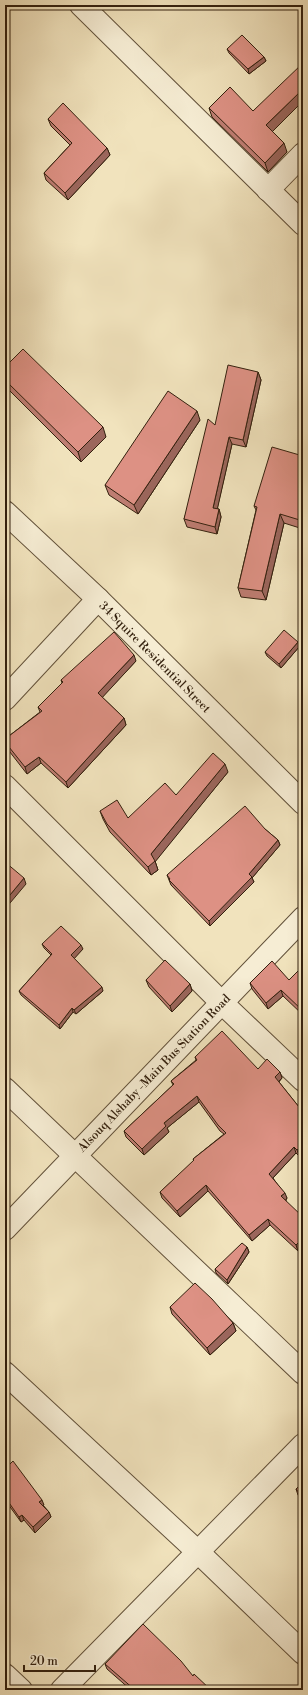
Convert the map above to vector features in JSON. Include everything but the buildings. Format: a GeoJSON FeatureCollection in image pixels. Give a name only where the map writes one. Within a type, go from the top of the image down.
{"type":"FeatureCollection","features":[{"type":"Feature","properties":{"kind":"street"},"geometry":{"type":"LineString","coordinates":[[81,5],[303,224]]}},
{"type":"Feature","properties":{"kind":"street"},"geometry":{"type":"LineString","coordinates":[[268,190],[303,154]]}},
{"type":"Feature","properties":{"kind":"street","name":"34 Squire Residential Street"},"geometry":{"type":"LineString","coordinates":[[5,512],[98,599],[303,803]]}},
{"type":"Feature","properties":{"kind":"street"},"geometry":{"type":"LineString","coordinates":[[5,699],[98,599]]}},
{"type":"Feature","properties":{"kind":"street"},"geometry":{"type":"LineString","coordinates":[[5,786],[222,1003],[303,1080]]}},
{"type":"Feature","properties":{"kind":"street","name":"Alsouq Alshaby -Main Bus Station Road"},"geometry":{"type":"LineString","coordinates":[[5,1229],[303,918]]}},
{"type":"Feature","properties":{"kind":"street"},"geometry":{"type":"LineString","coordinates":[[5,1089],[303,1373]]}},
{"type":"Feature","properties":{"kind":"street"},"geometry":{"type":"LineString","coordinates":[[5,1373],[198,1552],[303,1653]]}},
{"type":"Feature","properties":{"kind":"street"},"geometry":{"type":"LineString","coordinates":[[62,1690],[303,1445]]}},
{"type":"Feature","properties":{"kind":"street"},"geometry":{"type":"LineString","coordinates":[[5,1675],[21,1690]]}}]}
